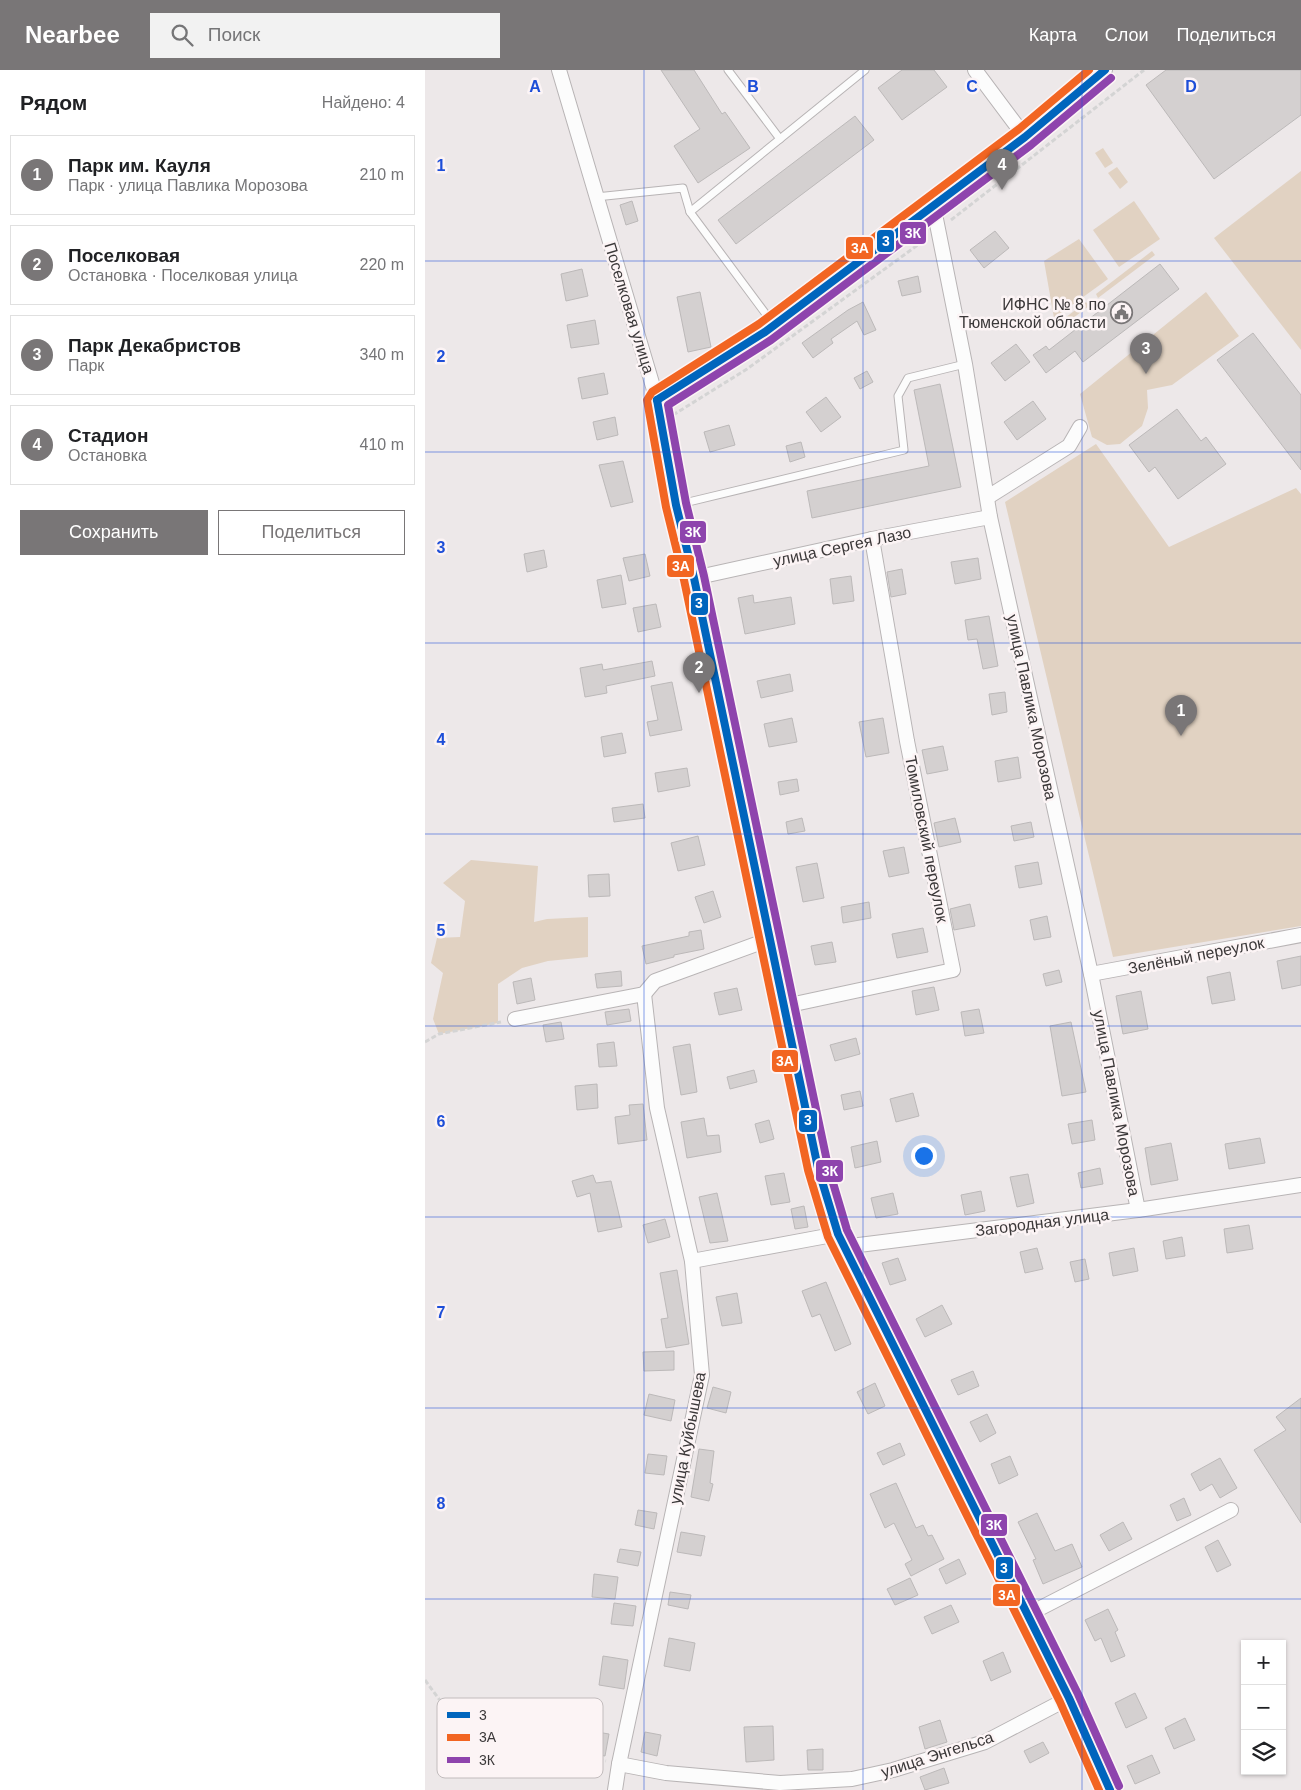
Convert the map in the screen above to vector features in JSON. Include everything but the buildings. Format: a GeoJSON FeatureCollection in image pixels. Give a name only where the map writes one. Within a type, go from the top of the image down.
{"type":"FeatureCollection","features":[{"type":"Feature","properties":{"kind":"street","name":"Поселковая улица"},"geometry":{"type":"LineString","coordinates":[[559,70],[657,400],[676,505],[694,578],[818,1168],[840,1240],[1069,1698],[1110,1790]]}},
{"type":"Feature","properties":{"kind":"street"},"geometry":{"type":"LineString","coordinates":[[975,70],[1025,137]]}},
{"type":"Feature","properties":{"kind":"street"},"geometry":{"type":"LineString","coordinates":[[657,400],[774,325],[933,204],[1025,137],[1105,70]]}},
{"type":"Feature","properties":{"kind":"street","name":"улица Павлика Морозова"},"geometry":{"type":"LineString","coordinates":[[933,204],[965,364],[990,517],[1091,974],[1138,1210]]}},
{"type":"Feature","properties":{"kind":"street"},"geometry":{"type":"LineString","coordinates":[[987,497],[1069,446],[1079,427]]}},
{"type":"Feature","properties":{"kind":"street","name":"улица Сергея Лазо"},"geometry":{"type":"LineString","coordinates":[[694,578],[872,539],[990,517]]}},
{"type":"Feature","properties":{"kind":"street","name":"Томиловский переулок"},"geometry":{"type":"LineString","coordinates":[[785,1006],[953,970],[907,741],[872,539]]}},
{"type":"Feature","properties":{"kind":"street","name":"Зелёный переулок"},"geometry":{"type":"LineString","coordinates":[[1091,974],[1301,935]]}},
{"type":"Feature","properties":{"kind":"street"},"geometry":{"type":"LineString","coordinates":[[515,1019],[644,994],[655,981],[770,939]]}},
{"type":"Feature","properties":{"kind":"street","name":"улица Куйбышева"},"geometry":{"type":"LineString","coordinates":[[615,1790],[702,1375],[692,1261],[657,1108],[644,994]]}},
{"type":"Feature","properties":{"kind":"street","name":"Загородная улица"},"geometry":{"type":"LineString","coordinates":[[692,1261],[840,1240],[1138,1210],[1301,1186]]}},
{"type":"Feature","properties":{"kind":"street"},"geometry":{"type":"LineString","coordinates":[[1027,1615],[1231,1510]]}},
{"type":"Feature","properties":{"kind":"street","name":"улица Энгельса"},"geometry":{"type":"LineString","coordinates":[[619,1764],[665,1773],[781,1786],[852,1779],[893,1770],[985,1742],[1069,1698]]}},
{"type":"Feature","properties":{"kind":"lane"},"geometry":{"type":"LineString","coordinates":[[728,70],[780,139]]}},
{"type":"Feature","properties":{"kind":"lane"},"geometry":{"type":"LineString","coordinates":[[690,212],[863,70]]}},
{"type":"Feature","properties":{"kind":"lane"},"geometry":{"type":"LineString","coordinates":[[597,197],[683,188],[690,212],[774,325]]}},
{"type":"Feature","properties":{"kind":"lane"},"geometry":{"type":"LineString","coordinates":[[676,505],[904,450],[898,396],[908,378],[965,364]]}},
{"type":"Feature","properties":{"kind":"path"},"geometry":{"type":"LineString","coordinates":[[662,422],[747,369],[938,230],[1144,70]]}},
{"type":"Feature","properties":{"kind":"path"},"geometry":{"type":"LineString","coordinates":[[425,1042],[439,1034],[515,1019]]}},
{"type":"Feature","properties":{"kind":"path"},"geometry":{"type":"LineString","coordinates":[[425,1680],[438,1698]]}},
{"type":"Feature","properties":{"kind":"path"},"geometry":{"type":"LineString","coordinates":[[603,1761],[619,1764]]}},
{"type":"Feature","properties":{"kind":"shaded area"},"geometry":{"type":"Polygon","coordinates":[[[1103,148],[1113,163],[1105,168],[1095,153],[1103,148]]]}},
{"type":"Feature","properties":{"kind":"shaded area"},"geometry":{"type":"Polygon","coordinates":[[[1117,167],[1128,182],[1120,189],[1108,173],[1117,167]]]}},
{"type":"Feature","properties":{"kind":"shaded area"},"geometry":{"type":"Polygon","coordinates":[[[1301,171],[1301,350],[1214,238],[1301,171]]]}},
{"type":"Feature","properties":{"kind":"shaded area"},"geometry":{"type":"Polygon","coordinates":[[[1134,201],[1160,239],[1119,267],[1093,230],[1134,201]]]}},
{"type":"Feature","properties":{"kind":"shaded area"},"geometry":{"type":"Polygon","coordinates":[[[1079,239],[1108,279],[1054,318],[1044,261],[1079,239]]]}},
{"type":"Feature","properties":{"kind":"shaded area"},"geometry":{"type":"Polygon","coordinates":[[[1152,251],[1155,255],[1098,298],[1096,294],[1152,251]]]}},
{"type":"Feature","properties":{"kind":"shaded area"},"geometry":{"type":"Polygon","coordinates":[[[1206,292],[1239,336],[1172,385],[1147,390],[1148,408],[1142,426],[1120,444],[1107,445],[1092,437],[1080,394],[1206,292]]]}},
{"type":"Feature","properties":{"kind":"shaded area"},"geometry":{"type":"Polygon","coordinates":[[[1086,302],[1089,306],[1060,328],[1057,324],[1086,302]]]}},
{"type":"Feature","properties":{"kind":"shaded area"},"geometry":{"type":"Polygon","coordinates":[[[1096,444],[1169,547],[1296,488],[1301,494],[1301,926],[1113,957],[1005,502],[1096,444]]]}},
{"type":"Feature","properties":{"kind":"shaded area"},"geometry":{"type":"Polygon","coordinates":[[[471,860],[538,866],[534,922],[547,919],[588,917],[588,957],[548,961],[522,968],[498,984],[498,1023],[439,1034],[433,1019],[443,973],[431,963],[437,938],[460,937],[465,901],[443,883],[471,860]]]}},
{"type":"Feature","properties":{"kind":"transit line","name":"3А"},"geometry":{"type":"LineString","coordinates":[[1089,70],[1019,129],[759,324],[652,392],[647,400],[666,507],[684,580],[808,1170],[828,1237],[1060,1702],[1099,1790]]}},
{"type":"Feature","properties":{"kind":"transit line","name":"3"},"geometry":{"type":"LineString","coordinates":[[657,400],[765,332],[1025,137],[1105,70]]}},
{"type":"Feature","properties":{"kind":"transit line","name":"3К"},"geometry":{"type":"LineString","coordinates":[[1111,78],[1031,145],[771,340],[668,405],[686,503],[704,576],[828,1166],[847,1230],[1078,1694],[1119,1786]]}},
{"type":"Feature","properties":{"kind":"transit line","name":"3"},"geometry":{"type":"LineString","coordinates":[[657,400],[676,505],[694,578],[818,1168],[838,1234],[1069,1698],[1110,1790]]}},
{"type":"Feature","properties":{"kind":"place","name":"Стадион"},"geometry":{"type":"Point","coordinates":[1002,190]}},
{"type":"Feature","properties":{"kind":"place","name":"ИФНС № 8 по Тюменской области"},"geometry":{"type":"Point","coordinates":[1122,313]}},
{"type":"Feature","properties":{"kind":"place","name":"Парк Декабристов"},"geometry":{"type":"Point","coordinates":[1146,374]}},
{"type":"Feature","properties":{"kind":"place","name":"Поселковая"},"geometry":{"type":"Point","coordinates":[699,693]}},
{"type":"Feature","properties":{"kind":"place","name":"Парк им. Кауля"},"geometry":{"type":"Point","coordinates":[1181,736]}}]}
